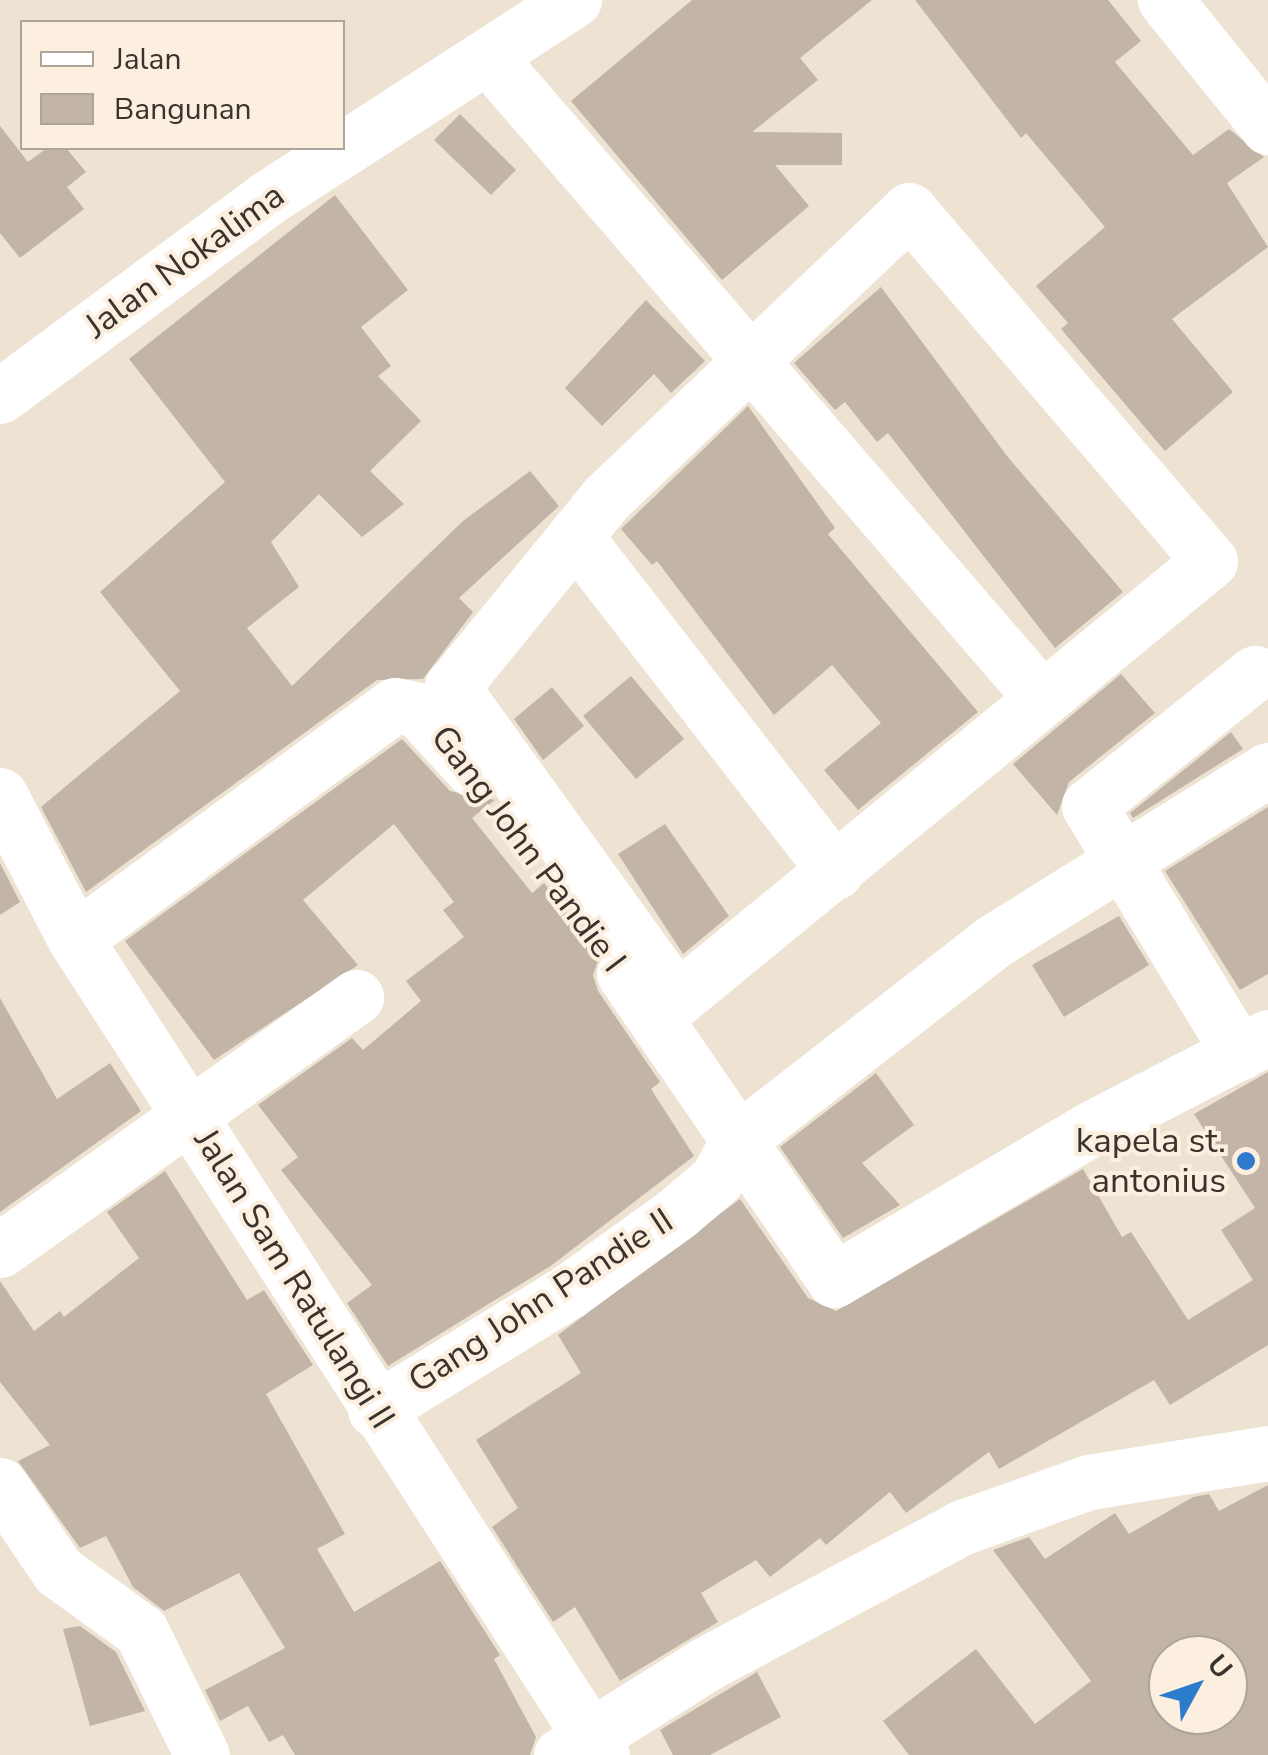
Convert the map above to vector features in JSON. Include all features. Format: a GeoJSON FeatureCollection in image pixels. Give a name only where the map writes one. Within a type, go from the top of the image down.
{"type":"FeatureCollection","features":[{"type":"Feature","properties":{"kind":"street"},"geometry":{"type":"LineString","coordinates":[[1165,0],[1268,128]]}},
{"type":"Feature","properties":{"kind":"street","name":"Jalan Nokalima"},"geometry":{"type":"LineString","coordinates":[[345,148],[488,57],[555,5]]}},
{"type":"Feature","properties":{"kind":"street"},"geometry":{"type":"LineString","coordinates":[[488,57],[806,433],[805,460],[1028,707]]}},
{"type":"Feature","properties":{"kind":"street","name":"Jalan Nokalima"},"geometry":{"type":"LineString","coordinates":[[0,396],[266,199],[343,150]]}},
{"type":"Feature","properties":{"kind":"street"},"geometry":{"type":"LineString","coordinates":[[908,210],[1210,560],[1028,707],[836,872],[677,999],[452,687],[574,536],[748,360],[908,210]]}},
{"type":"Feature","properties":{"kind":"street"},"geometry":{"type":"LineString","coordinates":[[574,536],[836,872]]}},
{"type":"Feature","properties":{"kind":"street"},"geometry":{"type":"LineString","coordinates":[[1255,673],[1089,806],[1120,856],[1254,1045],[1090,1129],[834,1280],[737,1141],[994,940],[1120,856],[1268,770]]}},
{"type":"Feature","properties":{"kind":"street","name":"Gang John Pandie I"},"geometry":{"type":"LineString","coordinates":[[75,939],[359,729],[407,704],[438,726],[494,796],[737,1141]]}},
{"type":"Feature","properties":{"kind":"street","name":"Jalan Sam Ratulangi II"},"geometry":{"type":"LineString","coordinates":[[0,796],[75,939],[190,1111],[584,1748]]}},
{"type":"Feature","properties":{"kind":"street"},"geometry":{"type":"LineString","coordinates":[[0,1250],[190,1111],[356,997]]}},
{"type":"Feature","properties":{"kind":"street","name":"Gang John Pandie II"},"geometry":{"type":"LineString","coordinates":[[376,1410],[569,1291],[677,1213],[718,1179],[737,1141]]}},
{"type":"Feature","properties":{"kind":"street"},"geometry":{"type":"LineString","coordinates":[[584,1748],[706,1664],[978,1520],[1089,1482],[1268,1453]]}},
{"type":"Feature","properties":{"kind":"street"},"geometry":{"type":"LineString","coordinates":[[0,1486],[58,1571],[142,1630],[202,1755]]}},
{"type":"Feature","properties":{"kind":"building"},"geometry":{"type":"Polygon","coordinates":[[[692,0],[872,0],[800,58],[818,80],[752,132],[842,133],[842,165],[775,165],[809,206],[722,280],[571,101],[692,0]]]}},
{"type":"Feature","properties":{"kind":"building"},"geometry":{"type":"Polygon","coordinates":[[[915,0],[1108,0],[1141,41],[1115,62],[1193,155],[1229,129],[1264,157],[1227,183],[1268,247],[1172,319],[1233,392],[1165,451],[1061,329],[1068,323],[1036,286],[1105,227],[1026,133],[1021,138],[915,0]]]}},
{"type":"Feature","properties":{"kind":"building"},"geometry":{"type":"Polygon","coordinates":[[[460,114],[516,170],[491,195],[434,140],[460,114]]]}},
{"type":"Feature","properties":{"kind":"building"},"geometry":{"type":"Polygon","coordinates":[[[0,126],[28,162],[44,150],[68,150],[86,172],[67,187],[84,209],[20,258],[0,233],[0,126]]]}},
{"type":"Feature","properties":{"kind":"building"},"geometry":{"type":"Polygon","coordinates":[[[335,195],[408,290],[361,327],[391,366],[378,376],[421,421],[370,471],[404,504],[362,537],[319,494],[271,542],[299,587],[247,628],[292,686],[463,521],[530,471],[559,506],[459,598],[473,612],[423,679],[377,680],[86,892],[41,807],[180,691],[100,592],[225,482],[129,359],[335,195]]]}},
{"type":"Feature","properties":{"kind":"building"},"geometry":{"type":"Polygon","coordinates":[[[881,287],[1007,456],[1123,592],[1055,648],[888,433],[877,442],[845,402],[835,410],[794,363],[881,287]]]}},
{"type":"Feature","properties":{"kind":"building"},"geometry":{"type":"Polygon","coordinates":[[[646,300],[705,361],[671,393],[654,374],[602,426],[565,388],[646,300]]]}},
{"type":"Feature","properties":{"kind":"building"},"geometry":{"type":"Polygon","coordinates":[[[748,406],[835,528],[828,534],[978,712],[858,810],[824,770],[881,723],[832,665],[774,715],[657,561],[652,565],[621,529],[748,406]]]}},
{"type":"Feature","properties":{"kind":"building"},"geometry":{"type":"Polygon","coordinates":[[[1121,674],[1155,713],[1069,782],[1057,815],[1013,764],[1121,674]]]}},
{"type":"Feature","properties":{"kind":"building"},"geometry":{"type":"Polygon","coordinates":[[[631,676],[684,739],[636,779],[583,716],[631,676]]]}},
{"type":"Feature","properties":{"kind":"building"},"geometry":{"type":"Polygon","coordinates":[[[552,687],[584,726],[543,760],[514,719],[552,687]]]}},
{"type":"Feature","properties":{"kind":"building"},"geometry":{"type":"Polygon","coordinates":[[[1231,732],[1243,749],[1133,818],[1130,813],[1231,732]]]}},
{"type":"Feature","properties":{"kind":"building"},"geometry":{"type":"Polygon","coordinates":[[[402,739],[450,791],[495,800],[472,818],[532,893],[544,883],[600,955],[593,975],[598,991],[660,1082],[651,1089],[694,1156],[552,1265],[388,1366],[347,1303],[372,1285],[281,1170],[298,1157],[258,1105],[352,1038],[363,1050],[421,1001],[406,981],[464,937],[443,910],[454,902],[394,824],[303,900],[358,965],[214,1060],[125,941],[402,739]]]}},
{"type":"Feature","properties":{"kind":"building"},"geometry":{"type":"Polygon","coordinates":[[[1268,807],[1268,974],[1240,990],[1165,871],[1268,807]]]}},
{"type":"Feature","properties":{"kind":"building"},"geometry":{"type":"Polygon","coordinates":[[[665,824],[729,916],[683,954],[618,854],[665,824]]]}},
{"type":"Feature","properties":{"kind":"building"},"geometry":{"type":"Polygon","coordinates":[[[0,863],[20,902],[0,915],[0,863]]]}},
{"type":"Feature","properties":{"kind":"building"},"geometry":{"type":"Polygon","coordinates":[[[1119,916],[1149,965],[1064,1017],[1032,965],[1119,916]]]}},
{"type":"Feature","properties":{"kind":"building"},"geometry":{"type":"Polygon","coordinates":[[[0,998],[57,1099],[110,1063],[141,1111],[0,1212],[0,998]]]}},
{"type":"Feature","properties":{"kind":"building"},"geometry":{"type":"Polygon","coordinates":[[[1268,1072],[1268,1345],[1170,1405],[1154,1380],[999,1469],[989,1452],[906,1513],[890,1492],[826,1545],[820,1538],[770,1577],[756,1560],[701,1593],[718,1622],[620,1681],[575,1607],[553,1622],[492,1527],[518,1508],[476,1440],[581,1373],[558,1335],[740,1199],[808,1298],[836,1311],[1083,1169],[1122,1237],[1131,1232],[1188,1320],[1253,1280],[1221,1230],[1255,1208],[1194,1114],[1268,1072]]]}},
{"type":"Feature","properties":{"kind":"building"},"geometry":{"type":"Polygon","coordinates":[[[876,1073],[914,1125],[862,1163],[900,1205],[843,1238],[780,1147],[876,1073]]]}},
{"type":"Feature","properties":{"kind":"building"},"geometry":{"type":"Polygon","coordinates":[[[165,1171],[247,1300],[264,1290],[313,1365],[266,1394],[345,1534],[317,1549],[354,1612],[440,1561],[500,1655],[494,1659],[536,1737],[530,1755],[295,1755],[283,1735],[269,1742],[248,1706],[220,1721],[205,1690],[285,1648],[239,1573],[164,1611],[133,1587],[106,1536],[80,1548],[18,1461],[50,1445],[0,1382],[0,1281],[34,1331],[60,1311],[64,1317],[139,1258],[107,1212],[165,1171]]]}},
{"type":"Feature","properties":{"kind":"building"},"geometry":{"type":"Polygon","coordinates":[[[1268,1485],[1268,1755],[909,1755],[883,1721],[976,1649],[1035,1724],[1091,1681],[993,1550],[1029,1537],[1045,1559],[1115,1513],[1129,1534],[1193,1497],[1209,1494],[1219,1511],[1268,1485]]]}},
{"type":"Feature","properties":{"kind":"building"},"geometry":{"type":"Polygon","coordinates":[[[80,1626],[116,1652],[145,1711],[90,1726],[63,1629],[80,1626]]]}},
{"type":"Feature","properties":{"kind":"building"},"geometry":{"type":"Polygon","coordinates":[[[757,1672],[781,1717],[710,1755],[673,1755],[660,1730],[757,1672]]]}},
{"type":"Feature","properties":{"kind":"place","name":"kapela st. antonius"},"geometry":{"type":"Point","coordinates":[1246,1161]}}]}
